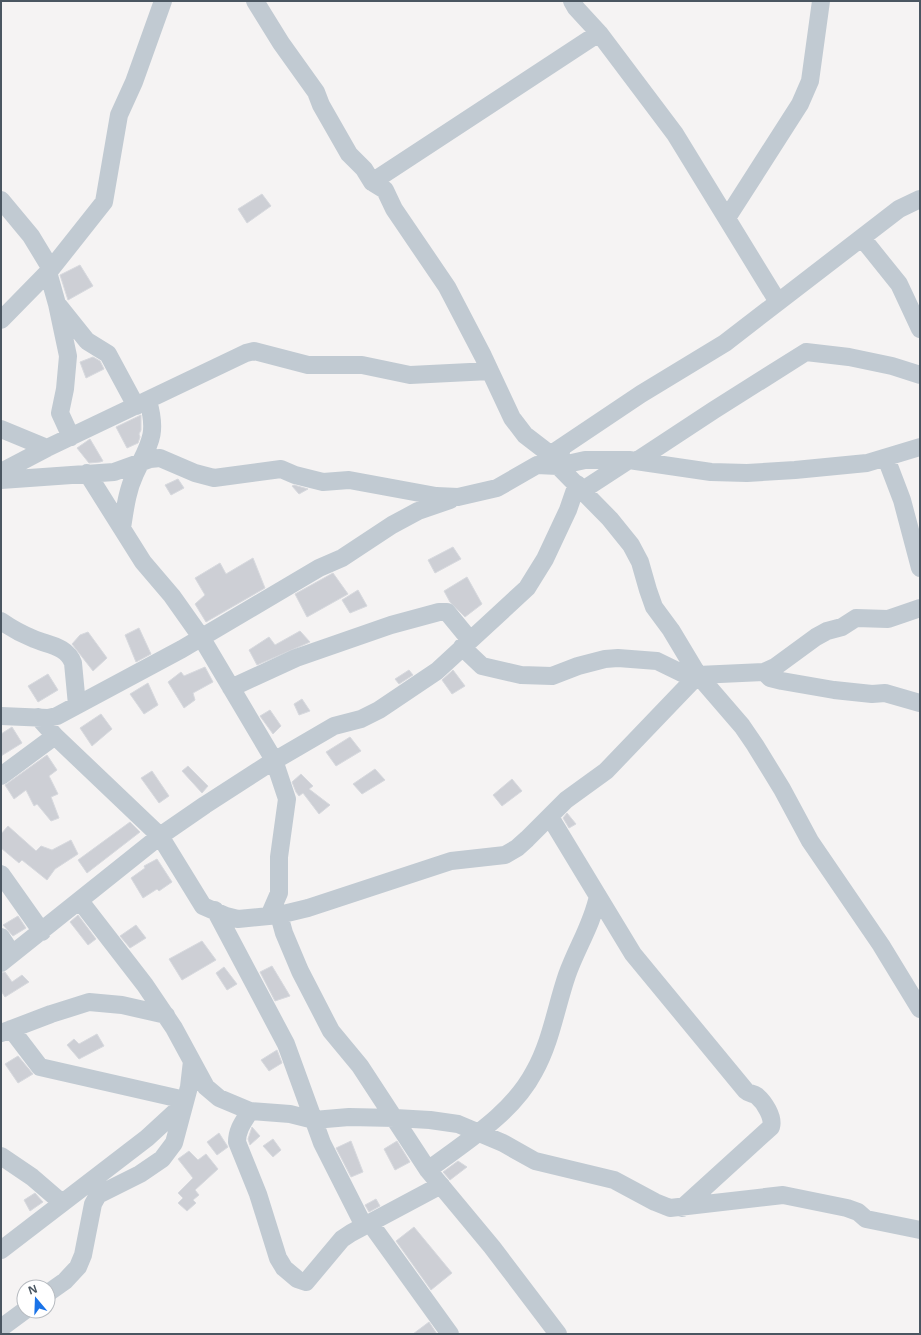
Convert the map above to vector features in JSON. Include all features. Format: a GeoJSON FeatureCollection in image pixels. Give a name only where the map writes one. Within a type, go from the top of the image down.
{"type":"FeatureCollection","features":[{"type":"Feature","properties":{"kind":"street"},"geometry":{"type":"LineString","coordinates":[[1,320],[50,270],[104,202],[118,115],[134,82],[163,1]]}},
{"type":"Feature","properties":{"kind":"street"},"geometry":{"type":"LineString","coordinates":[[255,1],[313,87],[321,105],[349,154],[364,169],[372,182],[385,190],[394,209],[447,287],[518,427],[552,458],[580,487],[610,519],[631,545],[640,562],[654,607],[671,630],[696,677],[737,721],[755,746],[782,789],[813,846],[881,945],[920,1009]]}},
{"type":"Feature","properties":{"kind":"street"},"geometry":{"type":"LineString","coordinates":[[559,1],[574,5],[599,33],[675,134],[778,302]]}},
{"type":"Feature","properties":{"kind":"street"},"geometry":{"type":"LineString","coordinates":[[727,218],[800,104],[810,81],[820,1]]}},
{"type":"Feature","properties":{"kind":"street"},"geometry":{"type":"LineString","coordinates":[[372,182],[599,33]]}},
{"type":"Feature","properties":{"kind":"street"},"geometry":{"type":"LineString","coordinates":[[1,716],[48,718],[57,716],[201,637],[319,568],[342,558],[392,525],[418,511],[458,497],[497,488],[552,458],[641,394],[725,342],[899,209],[920,199]]}},
{"type":"Feature","properties":{"kind":"street"},"geometry":{"type":"LineString","coordinates":[[1,200],[31,236],[50,270],[68,356],[66,389],[60,413],[72,437]]}},
{"type":"Feature","properties":{"kind":"street"},"geometry":{"type":"LineString","coordinates":[[862,238],[899,284],[920,329]]}},
{"type":"Feature","properties":{"kind":"street"},"geometry":{"type":"LineString","coordinates":[[57,304],[87,341],[108,354],[142,404],[153,416],[153,432],[128,494],[122,528]]}},
{"type":"Feature","properties":{"kind":"street"},"geometry":{"type":"LineString","coordinates":[[1,475],[5,470],[47,448],[142,404],[246,353],[254,351],[308,365],[362,365],[410,375],[490,371]]}},
{"type":"Feature","properties":{"kind":"street"},"geometry":{"type":"LineString","coordinates":[[1,937],[7,958],[42,932],[160,836],[274,760],[334,726],[361,718],[380,710],[424,681],[527,588],[536,575],[580,487],[633,460],[806,352],[892,366],[920,375]]}},
{"type":"Feature","properties":{"kind":"street"},"geometry":{"type":"LineString","coordinates":[[1,428],[47,448]]}},
{"type":"Feature","properties":{"kind":"street"},"geometry":{"type":"LineString","coordinates":[[552,458],[633,460],[711,472],[747,473],[866,463],[920,447]]}},
{"type":"Feature","properties":{"kind":"street"},"geometry":{"type":"LineString","coordinates":[[1,480],[114,472],[142,462],[160,458],[195,473],[214,478],[281,469],[295,475],[323,482],[349,480],[436,496],[458,497]]}},
{"type":"Feature","properties":{"kind":"street"},"geometry":{"type":"LineString","coordinates":[[886,458],[902,500],[920,568]]}},
{"type":"Feature","properties":{"kind":"street"},"geometry":{"type":"LineString","coordinates":[[86,473],[143,562],[172,596],[201,637],[274,760],[287,799],[279,857],[279,894],[274,916],[284,933],[300,971],[326,1023],[338,1041],[360,1066],[428,1170],[492,1247],[558,1334]]}},
{"type":"Feature","properties":{"kind":"street"},"geometry":{"type":"LineString","coordinates":[[231,688],[296,658],[391,626],[439,612],[447,612],[466,644],[482,666],[521,675],[552,676],[585,664],[618,658],[657,661],[696,677],[764,672],[816,637],[827,631],[842,627],[856,618],[888,619],[920,608]]}},
{"type":"Feature","properties":{"kind":"street"},"geometry":{"type":"LineString","coordinates":[[1,621],[36,640],[50,644],[71,657],[73,663],[76,705]]}},
{"type":"Feature","properties":{"kind":"street"},"geometry":{"type":"LineString","coordinates":[[764,672],[770,678],[782,681],[834,690],[872,694],[885,693],[920,703]]}},
{"type":"Feature","properties":{"kind":"street"},"geometry":{"type":"LineString","coordinates":[[38,717],[55,736],[160,836],[203,906],[226,916],[238,919],[274,916],[369,889],[451,861],[505,855],[517,848],[566,800],[606,770],[696,677]]}},
{"type":"Feature","properties":{"kind":"street"},"geometry":{"type":"LineString","coordinates":[[1,776],[55,736]]}},
{"type":"Feature","properties":{"kind":"street"},"geometry":{"type":"LineString","coordinates":[[550,817],[633,954],[746,1091],[759,1098],[771,1117],[771,1127],[682,1208]]}},
{"type":"Feature","properties":{"kind":"street"},"geometry":{"type":"LineString","coordinates":[[1,874],[42,932]]}},
{"type":"Feature","properties":{"kind":"street"},"geometry":{"type":"LineString","coordinates":[[428,1170],[478,1132],[517,1097],[535,1072],[547,1041],[571,965],[592,921],[598,896]]}},
{"type":"Feature","properties":{"kind":"street"},"geometry":{"type":"LineString","coordinates":[[80,901],[145,985],[166,1015],[201,1080],[211,1093],[231,1104],[250,1111],[290,1114],[314,1120],[349,1117],[394,1118],[448,1122],[478,1132],[535,1161],[614,1180],[655,1202],[670,1208],[682,1208],[783,1195],[847,1208],[858,1212],[866,1219],[920,1230]]}},
{"type":"Feature","properties":{"kind":"street"},"geometry":{"type":"LineString","coordinates":[[215,910],[286,1044],[326,1153],[367,1224],[450,1334]]}},
{"type":"Feature","properties":{"kind":"street"},"geometry":{"type":"LineString","coordinates":[[166,1015],[129,1006],[89,1002],[51,1014],[6,1031],[40,1067],[185,1102]]}},
{"type":"Feature","properties":{"kind":"street"},"geometry":{"type":"LineString","coordinates":[[56,1287],[65,1281],[78,1267],[83,1255],[93,1204],[98,1195],[140,1174],[162,1159],[174,1143],[189,1087],[192,1061]]}},
{"type":"Feature","properties":{"kind":"street"},"geometry":{"type":"LineString","coordinates":[[1,1250],[61,1202],[147,1138],[185,1102]]}},
{"type":"Feature","properties":{"kind":"street"},"geometry":{"type":"LineString","coordinates":[[250,1111],[237,1134],[237,1142],[258,1194],[278,1258],[284,1268],[297,1279],[306,1282],[342,1239],[441,1185]]}},
{"type":"Feature","properties":{"kind":"street"},"geometry":{"type":"LineString","coordinates":[[1,1156],[32,1177],[61,1202]]}},
{"type":"Feature","properties":{"kind":"street"},"geometry":{"type":"LineString","coordinates":[[1,1328],[16,1317]]}},
{"type":"Feature","properties":{"kind":"building"},"geometry":{"type":"Polygon","coordinates":[[[262,194],[271,206],[247,223],[238,209],[262,194]]]}},
{"type":"Feature","properties":{"kind":"building"},"geometry":{"type":"Polygon","coordinates":[[[80,265],[93,286],[68,300],[60,275],[80,265]]]}},
{"type":"Feature","properties":{"kind":"building"},"geometry":{"type":"Polygon","coordinates":[[[93,357],[100,361],[104,369],[86,378],[80,362],[93,357]]]}},
{"type":"Feature","properties":{"kind":"building"},"geometry":{"type":"Polygon","coordinates":[[[141,415],[141,430],[138,443],[127,448],[116,427],[141,415]]]}},
{"type":"Feature","properties":{"kind":"building"},"geometry":{"type":"Polygon","coordinates":[[[90,439],[103,461],[89,463],[77,448],[90,439]]]}},
{"type":"Feature","properties":{"kind":"building"},"geometry":{"type":"Polygon","coordinates":[[[178,479],[184,488],[171,495],[165,485],[178,479]]]}},
{"type":"Feature","properties":{"kind":"building"},"geometry":{"type":"Polygon","coordinates":[[[294,485],[308,489],[299,494],[292,486],[294,485]]]}},
{"type":"Feature","properties":{"kind":"building"},"geometry":{"type":"Polygon","coordinates":[[[453,547],[461,559],[435,573],[428,560],[453,547]]]}},
{"type":"Feature","properties":{"kind":"building"},"geometry":{"type":"Polygon","coordinates":[[[253,558],[265,588],[206,622],[195,604],[205,595],[195,578],[220,563],[226,574],[253,558]]]}},
{"type":"Feature","properties":{"kind":"building"},"geometry":{"type":"Polygon","coordinates":[[[333,573],[348,594],[307,617],[295,594],[333,573]]]}},
{"type":"Feature","properties":{"kind":"building"},"geometry":{"type":"Polygon","coordinates":[[[467,577],[482,604],[465,617],[450,602],[444,591],[467,577]]]}},
{"type":"Feature","properties":{"kind":"building"},"geometry":{"type":"Polygon","coordinates":[[[358,590],[367,606],[350,613],[342,600],[358,590]]]}},
{"type":"Feature","properties":{"kind":"building"},"geometry":{"type":"Polygon","coordinates":[[[139,628],[151,654],[136,662],[125,635],[139,628]]]}},
{"type":"Feature","properties":{"kind":"building"},"geometry":{"type":"Polygon","coordinates":[[[300,631],[310,642],[257,665],[249,650],[269,637],[275,645],[300,631]]]}},
{"type":"Feature","properties":{"kind":"building"},"geometry":{"type":"Polygon","coordinates":[[[88,632],[107,658],[93,671],[72,644],[80,635],[88,632]]]}},
{"type":"Feature","properties":{"kind":"building"},"geometry":{"type":"Polygon","coordinates":[[[205,667],[213,682],[193,693],[195,700],[184,708],[168,682],[181,672],[184,676],[205,667]]]}},
{"type":"Feature","properties":{"kind":"building"},"geometry":{"type":"Polygon","coordinates":[[[409,670],[413,675],[399,684],[395,679],[409,670]]]}},
{"type":"Feature","properties":{"kind":"building"},"geometry":{"type":"Polygon","coordinates":[[[453,670],[465,686],[452,694],[442,680],[453,670]]]}},
{"type":"Feature","properties":{"kind":"building"},"geometry":{"type":"Polygon","coordinates":[[[48,674],[58,690],[38,702],[28,686],[48,674]]]}},
{"type":"Feature","properties":{"kind":"building"},"geometry":{"type":"Polygon","coordinates":[[[148,683],[158,705],[144,714],[130,694],[148,683]]]}},
{"type":"Feature","properties":{"kind":"building"},"geometry":{"type":"Polygon","coordinates":[[[302,699],[310,711],[299,715],[294,704],[302,699]]]}},
{"type":"Feature","properties":{"kind":"building"},"geometry":{"type":"Polygon","coordinates":[[[270,710],[281,726],[273,734],[260,716],[270,710]]]}},
{"type":"Feature","properties":{"kind":"building"},"geometry":{"type":"Polygon","coordinates":[[[101,714],[112,729],[92,746],[80,728],[101,714]]]}},
{"type":"Feature","properties":{"kind":"building"},"geometry":{"type":"Polygon","coordinates":[[[12,727],[22,743],[1,756],[1,734],[12,727]]]}},
{"type":"Feature","properties":{"kind":"building"},"geometry":{"type":"Polygon","coordinates":[[[350,737],[361,751],[336,766],[326,752],[350,737]]]}},
{"type":"Feature","properties":{"kind":"building"},"geometry":{"type":"Polygon","coordinates":[[[47,755],[57,770],[49,776],[58,794],[51,797],[59,818],[51,821],[37,804],[34,806],[26,790],[14,799],[5,785],[47,755]]]}},
{"type":"Feature","properties":{"kind":"building"},"geometry":{"type":"Polygon","coordinates":[[[188,766],[208,786],[202,793],[182,771],[188,766]]]}},
{"type":"Feature","properties":{"kind":"building"},"geometry":{"type":"Polygon","coordinates":[[[375,769],[385,780],[362,794],[353,784],[375,769]]]}},
{"type":"Feature","properties":{"kind":"building"},"geometry":{"type":"Polygon","coordinates":[[[152,771],[169,796],[159,803],[141,778],[152,771]]]}},
{"type":"Feature","properties":{"kind":"building"},"geometry":{"type":"Polygon","coordinates":[[[301,774],[313,786],[309,789],[330,805],[319,814],[303,793],[299,796],[296,792],[292,782],[301,774]]]}},
{"type":"Feature","properties":{"kind":"building"},"geometry":{"type":"Polygon","coordinates":[[[512,779],[522,791],[502,806],[493,795],[512,779]]]}},
{"type":"Feature","properties":{"kind":"building"},"geometry":{"type":"Polygon","coordinates":[[[567,813],[576,824],[569,828],[563,818],[567,813]]]}},
{"type":"Feature","properties":{"kind":"building"},"geometry":{"type":"Polygon","coordinates":[[[130,822],[140,832],[87,873],[78,860],[130,822]]]}},
{"type":"Feature","properties":{"kind":"building"},"geometry":{"type":"Polygon","coordinates":[[[8,826],[36,851],[41,846],[52,850],[71,840],[78,854],[55,869],[47,880],[22,860],[19,863],[1,848],[1,834],[8,826]]]}},
{"type":"Feature","properties":{"kind":"building"},"geometry":{"type":"Polygon","coordinates":[[[157,859],[172,882],[159,891],[157,889],[143,898],[131,878],[145,868],[144,866],[157,859]]]}},
{"type":"Feature","properties":{"kind":"building"},"geometry":{"type":"Polygon","coordinates":[[[78,915],[96,939],[88,945],[70,922],[78,915]]]}},
{"type":"Feature","properties":{"kind":"building"},"geometry":{"type":"Polygon","coordinates":[[[18,916],[26,928],[13,936],[3,925],[18,916]]]}},
{"type":"Feature","properties":{"kind":"building"},"geometry":{"type":"Polygon","coordinates":[[[136,925],[146,938],[130,948],[120,936],[136,925]]]}},
{"type":"Feature","properties":{"kind":"building"},"geometry":{"type":"Polygon","coordinates":[[[202,941],[216,960],[182,980],[169,959],[202,941]]]}},
{"type":"Feature","properties":{"kind":"building"},"geometry":{"type":"Polygon","coordinates":[[[272,966],[290,996],[275,1001],[260,972],[272,966]]]}},
{"type":"Feature","properties":{"kind":"building"},"geometry":{"type":"Polygon","coordinates":[[[224,967],[237,984],[227,990],[216,973],[224,967]]]}},
{"type":"Feature","properties":{"kind":"building"},"geometry":{"type":"Polygon","coordinates":[[[5,972],[12,982],[22,975],[29,982],[5,997],[1,991],[1,973],[5,972]]]}},
{"type":"Feature","properties":{"kind":"building"},"geometry":{"type":"Polygon","coordinates":[[[97,1034],[104,1046],[79,1059],[67,1045],[74,1039],[79,1044],[97,1034]]]}},
{"type":"Feature","properties":{"kind":"building"},"geometry":{"type":"Polygon","coordinates":[[[277,1050],[282,1063],[269,1071],[261,1060],[277,1050]]]}},
{"type":"Feature","properties":{"kind":"building"},"geometry":{"type":"Polygon","coordinates":[[[18,1056],[33,1074],[18,1083],[5,1064],[18,1056]]]}},
{"type":"Feature","properties":{"kind":"building"},"geometry":{"type":"Polygon","coordinates":[[[252,1127],[260,1136],[250,1145],[248,1139],[252,1127]]]}},
{"type":"Feature","properties":{"kind":"building"},"geometry":{"type":"Polygon","coordinates":[[[219,1133],[228,1147],[217,1155],[207,1142],[219,1133]]]}},
{"type":"Feature","properties":{"kind":"building"},"geometry":{"type":"Polygon","coordinates":[[[273,1139],[281,1150],[273,1157],[263,1146],[273,1139]]]}},
{"type":"Feature","properties":{"kind":"building"},"geometry":{"type":"Polygon","coordinates":[[[351,1141],[363,1172],[351,1177],[336,1148],[351,1141]]]}},
{"type":"Feature","properties":{"kind":"building"},"geometry":{"type":"Polygon","coordinates":[[[397,1141],[410,1162],[395,1170],[384,1149],[397,1141]]]}},
{"type":"Feature","properties":{"kind":"building"},"geometry":{"type":"Polygon","coordinates":[[[189,1151],[198,1160],[206,1154],[218,1169],[195,1190],[199,1195],[193,1200],[196,1203],[187,1211],[178,1203],[183,1198],[178,1193],[193,1178],[178,1159],[189,1151]]]}},
{"type":"Feature","properties":{"kind":"building"},"geometry":{"type":"Polygon","coordinates":[[[458,1161],[467,1167],[450,1180],[443,1172],[458,1161]]]}},
{"type":"Feature","properties":{"kind":"building"},"geometry":{"type":"Polygon","coordinates":[[[35,1193],[43,1202],[30,1211],[24,1200],[35,1193]]]}},
{"type":"Feature","properties":{"kind":"building"},"geometry":{"type":"Polygon","coordinates":[[[376,1199],[380,1206],[369,1212],[365,1205],[376,1199]]]}},
{"type":"Feature","properties":{"kind":"building"},"geometry":{"type":"Polygon","coordinates":[[[414,1227],[452,1273],[431,1290],[396,1241],[414,1227]]]}},
{"type":"Feature","properties":{"kind":"building"},"geometry":{"type":"Polygon","coordinates":[[[429,1322],[437,1334],[413,1334],[429,1322]]]}}]}
